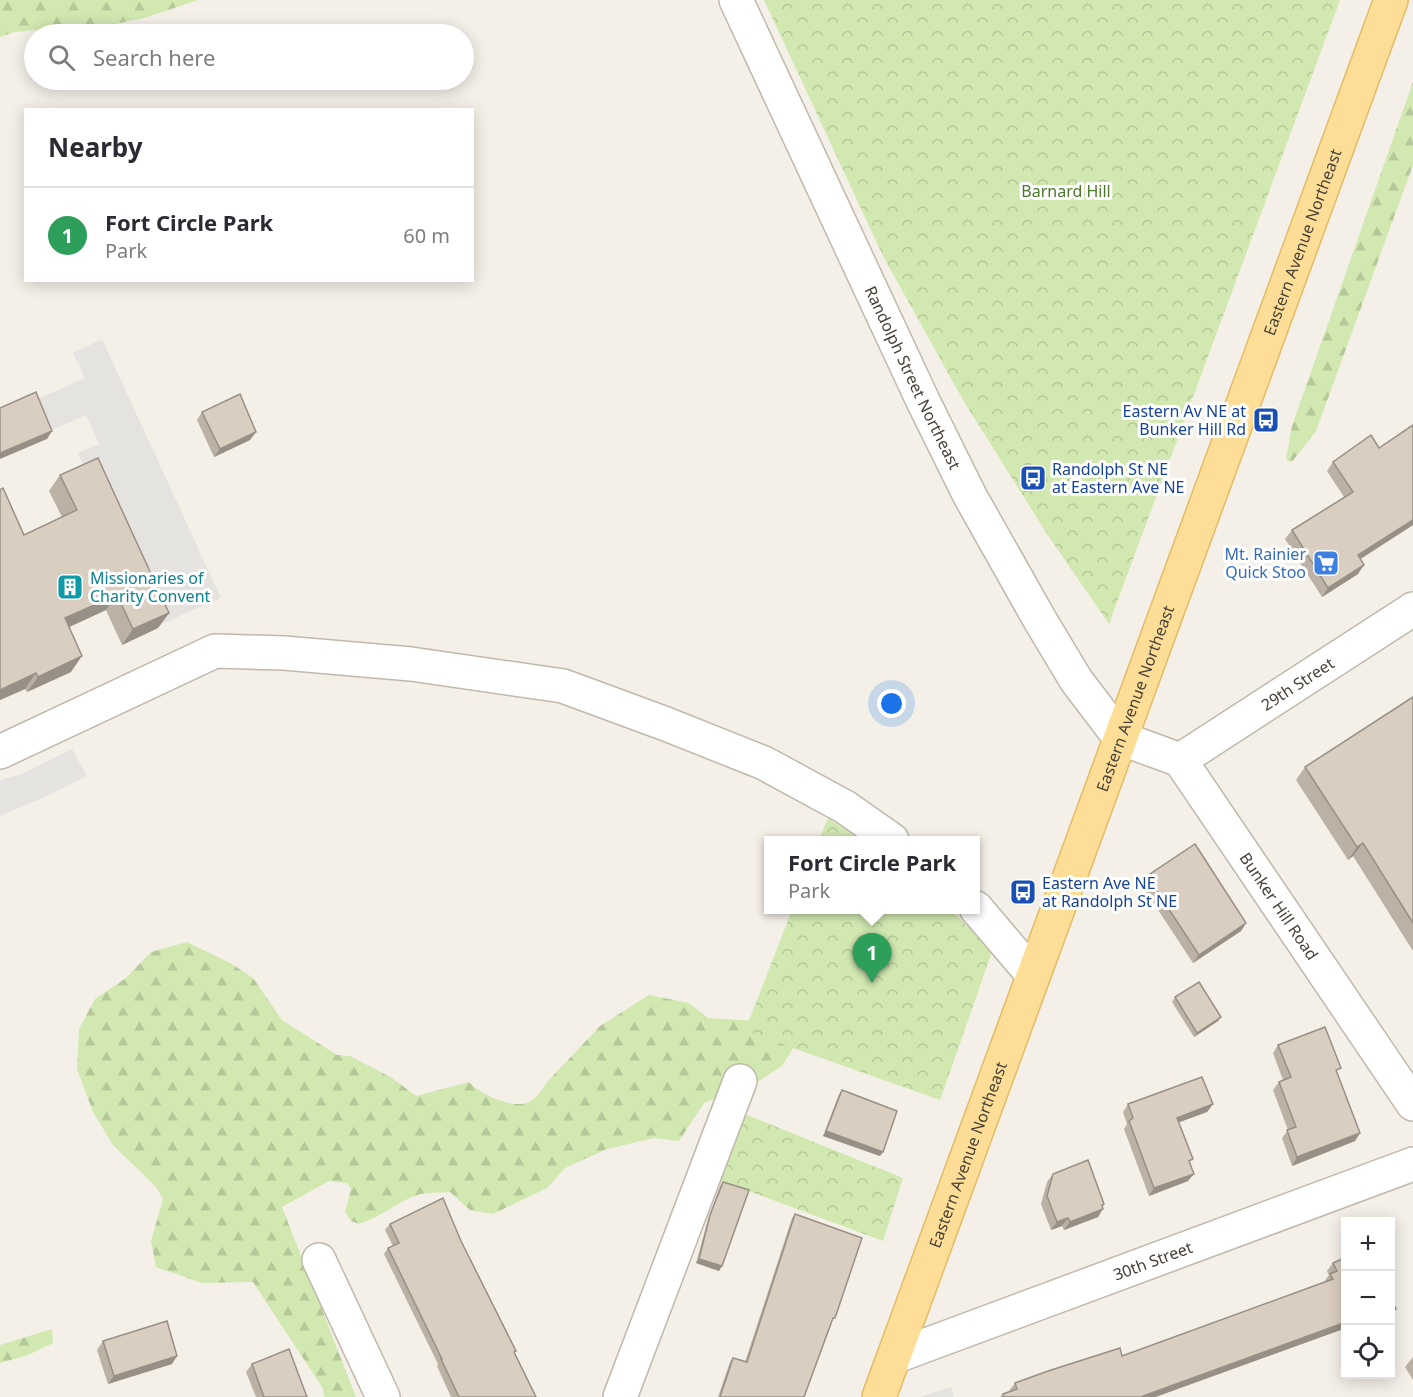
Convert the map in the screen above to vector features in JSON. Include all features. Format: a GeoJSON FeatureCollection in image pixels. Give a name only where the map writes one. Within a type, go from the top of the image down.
{"type":"FeatureCollection","features":[{"type":"Feature","properties":{"kind":"main road","name":"Eastern Avenue Northeast"},"geometry":{"type":"LineString","coordinates":[[879,1397],[1391,0]]}},
{"type":"Feature","properties":{"kind":"street","name":"Randolph Street Northeast"},"geometry":{"type":"LineString","coordinates":[[736,0],[923,401],[970,496],[1076,680],[1120,738]]}},
{"type":"Feature","properties":{"kind":"street","name":"29th Street"},"geometry":{"type":"LineString","coordinates":[[1180,760],[1413,609]]}},
{"type":"Feature","properties":{"kind":"street"},"geometry":{"type":"LineString","coordinates":[[0,752],[215,651],[284,653],[411,664],[563,686],[764,763],[845,807],[886,836]]}},
{"type":"Feature","properties":{"kind":"street"},"geometry":{"type":"LineString","coordinates":[[1120,738],[1180,760]]}},
{"type":"Feature","properties":{"kind":"street","name":"Bunker Hill Road"},"geometry":{"type":"LineString","coordinates":[[1180,760],[1413,1104]]}},
{"type":"Feature","properties":{"kind":"street"},"geometry":{"type":"LineString","coordinates":[[980,914],[1033,975]]}},
{"type":"Feature","properties":{"kind":"street"},"geometry":{"type":"LineString","coordinates":[[620,1397],[740,1081]]}},
{"type":"Feature","properties":{"kind":"street","name":"30th Street"},"geometry":{"type":"LineString","coordinates":[[894,1357],[1413,1164]]}},
{"type":"Feature","properties":{"kind":"street"},"geometry":{"type":"LineString","coordinates":[[320,1260],[383,1397]]}},
{"type":"Feature","properties":{"kind":"green space"},"geometry":{"type":"Polygon","coordinates":[[[0,0],[198,0],[144,18],[115,24],[24,24],[24,31],[0,37],[0,0]]]}},
{"type":"Feature","properties":{"kind":"green space","name":"Barnard Hill"},"geometry":{"type":"Polygon","coordinates":[[[764,0],[1340,0],[1109,624],[1045,531],[963,400],[883,256],[764,0]]]}},
{"type":"Feature","properties":{"kind":"green space"},"geometry":{"type":"Polygon","coordinates":[[[1413,82],[1413,165],[1316,431],[1292,462],[1286,460],[1292,426],[1413,82]]]}},
{"type":"Feature","properties":{"kind":"green space"},"geometry":{"type":"Polygon","coordinates":[[[828,818],[855,836],[821,836],[828,818]]]}},
{"type":"Feature","properties":{"kind":"green space"},"geometry":{"type":"Polygon","coordinates":[[[790,914],[954,914],[993,949],[940,1100],[745,1031],[790,914]]]}},
{"type":"Feature","properties":{"kind":"green space"},"geometry":{"type":"Polygon","coordinates":[[[187,942],[232,964],[253,978],[282,1020],[337,1055],[350,1056],[392,1078],[416,1096],[469,1082],[480,1091],[504,1102],[527,1103],[536,1097],[547,1082],[600,1026],[649,995],[689,1003],[708,1018],[756,1021],[795,1045],[782,1066],[759,1081],[704,1103],[679,1141],[654,1138],[607,1149],[565,1168],[547,1188],[493,1214],[470,1210],[450,1192],[429,1193],[409,1198],[359,1224],[351,1221],[345,1212],[351,1189],[347,1183],[329,1181],[282,1207],[356,1397],[325,1397],[322,1387],[253,1282],[202,1283],[156,1267],[151,1241],[163,1199],[157,1188],[113,1145],[93,1112],[77,1069],[79,1029],[95,999],[126,978],[151,952],[187,942]]]}},
{"type":"Feature","properties":{"kind":"green space"},"geometry":{"type":"Polygon","coordinates":[[[720,1104],[903,1178],[883,1241],[706,1175],[720,1104]]]}},
{"type":"Feature","properties":{"kind":"green space"},"geometry":{"type":"Polygon","coordinates":[[[52,1329],[53,1343],[28,1355],[0,1363],[0,1345],[52,1329]]]}},
{"type":"Feature","properties":{"kind":"shaded area"},"geometry":{"type":"Polygon","coordinates":[[[102,339],[221,598],[157,626],[78,453],[99,444],[86,415],[52,430],[38,399],[85,378],[73,353],[102,339]]]}},
{"type":"Feature","properties":{"kind":"shaded area"},"geometry":{"type":"Polygon","coordinates":[[[72,749],[87,776],[0,816],[0,780],[21,774],[72,749]]]}},
{"type":"Feature","properties":{"kind":"shaded area"},"geometry":{"type":"Polygon","coordinates":[[[951,1387],[954,1397],[920,1397],[951,1387]]]}},
{"type":"Feature","properties":{"kind":"building"},"geometry":{"type":"Polygon","coordinates":[[[36,392],[52,431],[0,453],[0,408],[36,392]]]}},
{"type":"Feature","properties":{"kind":"building"},"geometry":{"type":"Polygon","coordinates":[[[240,394],[256,432],[220,449],[202,412],[240,394]]]}},
{"type":"Feature","properties":{"kind":"building"},"geometry":{"type":"Polygon","coordinates":[[[1413,425],[1413,520],[1358,555],[1364,565],[1328,588],[1292,530],[1353,492],[1333,462],[1371,435],[1379,448],[1413,425]]]}},
{"type":"Feature","properties":{"kind":"building","name":"Missionaries of Charity Convent"},"geometry":{"type":"Polygon","coordinates":[[[98,458],[169,613],[133,629],[117,595],[65,618],[82,656],[38,677],[36,673],[0,690],[0,490],[3,488],[24,535],[77,510],[60,475],[98,458]]]}},
{"type":"Feature","properties":{"kind":"building"},"geometry":{"type":"Polygon","coordinates":[[[1413,697],[1413,923],[1363,843],[1357,847],[1305,767],[1413,697]]]}},
{"type":"Feature","properties":{"kind":"building"},"geometry":{"type":"Polygon","coordinates":[[[1195,844],[1246,923],[1199,955],[1147,876],[1195,844]]]}},
{"type":"Feature","properties":{"kind":"building"},"geometry":{"type":"Polygon","coordinates":[[[1199,982],[1221,1017],[1197,1033],[1175,997],[1199,982]]]}},
{"type":"Feature","properties":{"kind":"building"},"geometry":{"type":"Polygon","coordinates":[[[1325,1027],[1341,1068],[1336,1070],[1360,1133],[1297,1157],[1287,1130],[1296,1127],[1279,1082],[1291,1077],[1278,1045],[1325,1027]]]}},
{"type":"Feature","properties":{"kind":"building"},"geometry":{"type":"Polygon","coordinates":[[[1202,1077],[1213,1104],[1177,1118],[1193,1159],[1189,1161],[1194,1174],[1154,1188],[1129,1121],[1133,1118],[1128,1104],[1202,1077]]]}},
{"type":"Feature","properties":{"kind":"building"},"geometry":{"type":"Polygon","coordinates":[[[842,1090],[897,1111],[883,1152],[826,1131],[842,1090]]]}},
{"type":"Feature","properties":{"kind":"building"},"geometry":{"type":"Polygon","coordinates":[[[1088,1160],[1104,1204],[1103,1209],[1070,1222],[1068,1218],[1057,1222],[1047,1196],[1053,1174],[1088,1160]]]}},
{"type":"Feature","properties":{"kind":"building"},"geometry":{"type":"Polygon","coordinates":[[[723,1182],[749,1190],[722,1266],[699,1259],[710,1215],[723,1182]]]}},
{"type":"Feature","properties":{"kind":"building"},"geometry":{"type":"Polygon","coordinates":[[[443,1198],[461,1241],[516,1351],[514,1352],[536,1397],[459,1397],[388,1248],[399,1243],[390,1224],[443,1198]]]}},
{"type":"Feature","properties":{"kind":"building"},"geometry":{"type":"Polygon","coordinates":[[[795,1214],[862,1238],[835,1318],[833,1318],[804,1397],[720,1397],[733,1358],[747,1362],[795,1214]]]}},
{"type":"Feature","properties":{"kind":"building"},"geometry":{"type":"Polygon","coordinates":[[[1341,1259],[1341,1324],[1143,1397],[1004,1397],[1003,1394],[1017,1389],[1015,1383],[1048,1371],[1120,1348],[1122,1356],[1333,1279],[1330,1274],[1337,1271],[1333,1263],[1341,1259]]]}},
{"type":"Feature","properties":{"kind":"building"},"geometry":{"type":"Polygon","coordinates":[[[167,1321],[177,1356],[114,1376],[103,1341],[167,1321]]]}},
{"type":"Feature","properties":{"kind":"building"},"geometry":{"type":"Polygon","coordinates":[[[289,1349],[307,1397],[264,1397],[252,1364],[289,1349]]]}},
{"type":"Feature","properties":{"kind":"place","name":"Eastern Av NE at Bunker Hill Rd"},"geometry":{"type":"Point","coordinates":[1266,420]}},
{"type":"Feature","properties":{"kind":"place","name":"Randolph St NE at Eastern Ave NE"},"geometry":{"type":"Point","coordinates":[1033,478]}},
{"type":"Feature","properties":{"kind":"place","name":"Mt. Rainier Quick Stoo"},"geometry":{"type":"Point","coordinates":[1326,563]}},
{"type":"Feature","properties":{"kind":"place","name":"Missionaries of Charity Convent"},"geometry":{"type":"Point","coordinates":[70,587]}},
{"type":"Feature","properties":{"kind":"place","name":"Eastern Ave NE at Randolph St NE"},"geometry":{"type":"Point","coordinates":[1023,892]}},
{"type":"Feature","properties":{"kind":"place","name":"Fort Circle Park"},"geometry":{"type":"Point","coordinates":[872,983]}}]}
